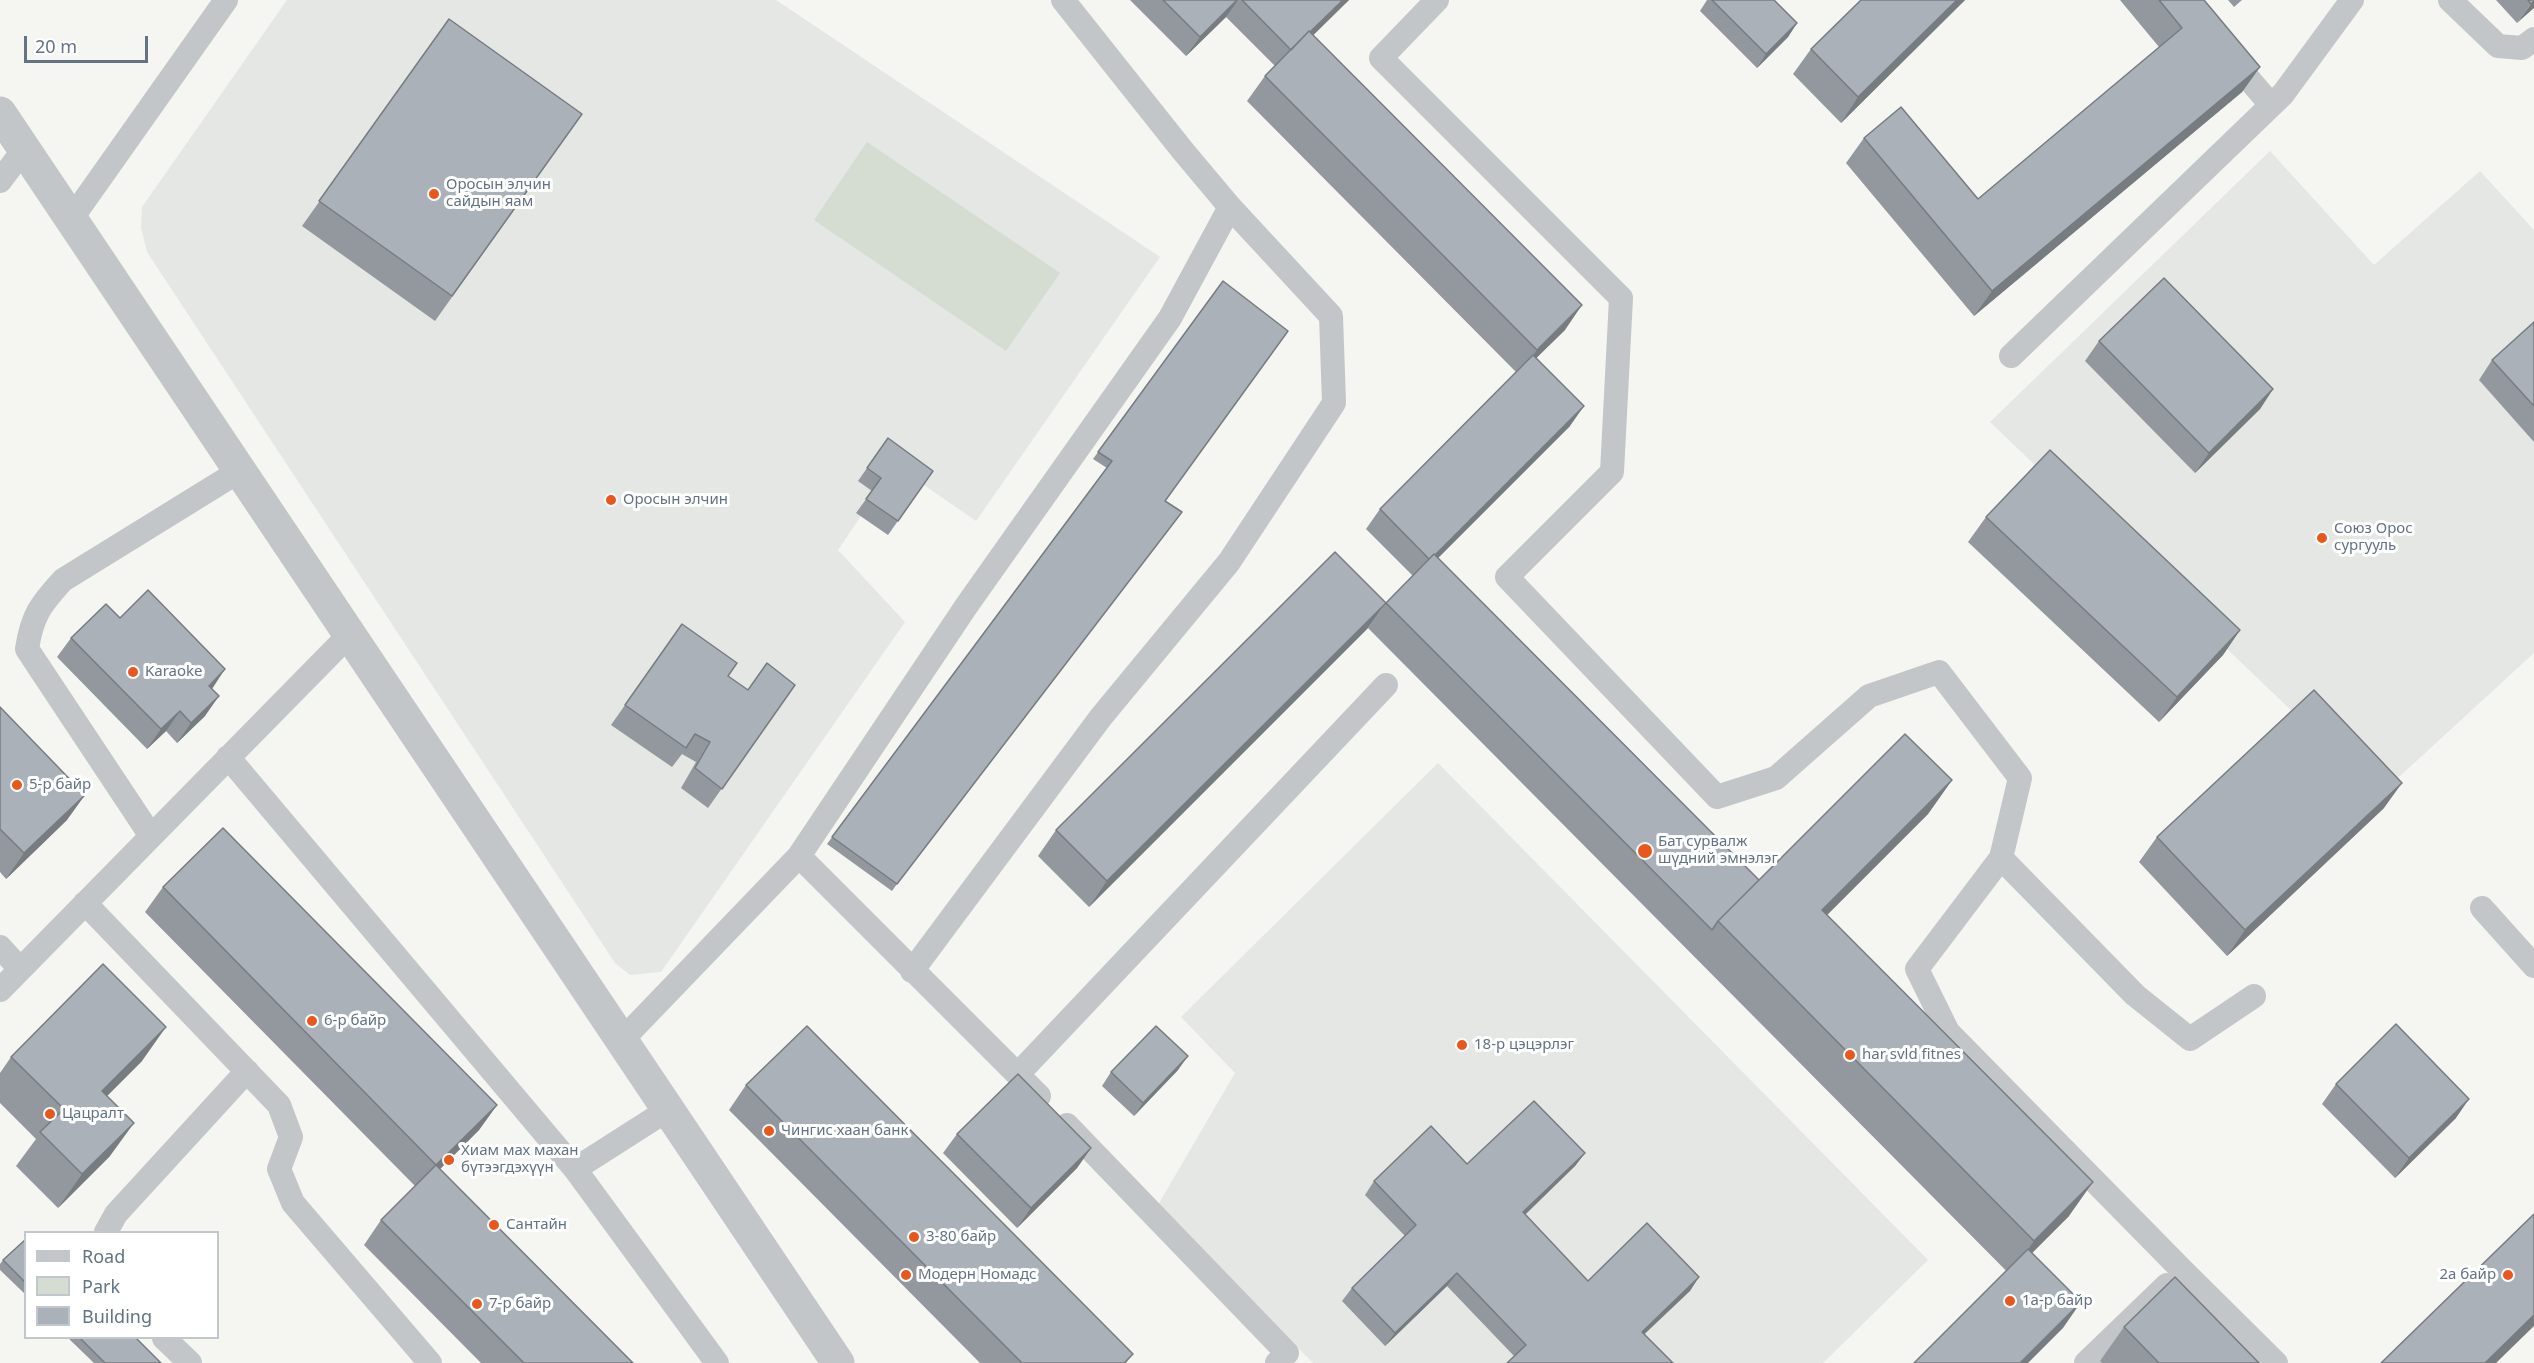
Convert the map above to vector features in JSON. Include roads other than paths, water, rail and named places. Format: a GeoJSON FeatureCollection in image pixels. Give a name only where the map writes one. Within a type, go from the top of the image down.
{"type":"FeatureCollection","features":[{"type":"Feature","properties":{"kind":"street"},"geometry":{"type":"LineString","coordinates":[[0,113],[351,633],[838,1363]]}},
{"type":"Feature","properties":{"kind":"lane"},"geometry":{"type":"LineString","coordinates":[[72,218],[226,0]]}},
{"type":"Feature","properties":{"kind":"lane"},"geometry":{"type":"LineString","coordinates":[[912,971],[1101,717],[1229,562],[1334,403],[1331,316],[1230,207],[1183,152],[1063,0]]}},
{"type":"Feature","properties":{"kind":"lane"},"geometry":{"type":"LineString","coordinates":[[1437,0],[1381,58],[1621,298],[1612,472],[1507,577],[1717,797],[1776,778],[1869,696],[1939,672],[2020,778],[2001,858],[1917,969],[1948,1032],[2276,1363]]}},
{"type":"Feature","properties":{"kind":"lane"},"geometry":{"type":"LineString","coordinates":[[2012,356],[2283,94],[2352,0]]}},
{"type":"Feature","properties":{"kind":"lane"},"geometry":{"type":"LineString","coordinates":[[2450,0],[2498,46],[2522,48],[2534,39]]}},
{"type":"Feature","properties":{"kind":"lane"},"geometry":{"type":"LineString","coordinates":[[2219,44],[2271,105]]}},
{"type":"Feature","properties":{"kind":"lane"},"geometry":{"type":"LineString","coordinates":[[0,180],[25,148]]}},
{"type":"Feature","properties":{"kind":"lane"},"geometry":{"type":"LineString","coordinates":[[623,1040],[799,856],[967,605],[1170,318],[1230,207]]}},
{"type":"Feature","properties":{"kind":"lane"},"geometry":{"type":"LineString","coordinates":[[151,836],[27,650],[31,625],[43,602],[63,580],[241,470]]}},
{"type":"Feature","properties":{"kind":"lane"},"geometry":{"type":"LineString","coordinates":[[0,990],[351,633]]}},
{"type":"Feature","properties":{"kind":"lane"},"geometry":{"type":"LineString","coordinates":[[1018,1074],[1386,685]]}},
{"type":"Feature","properties":{"kind":"lane"},"geometry":{"type":"LineString","coordinates":[[228,757],[575,1169],[717,1363]]}},
{"type":"Feature","properties":{"kind":"lane"},"geometry":{"type":"LineString","coordinates":[[799,856],[1018,1074],[1287,1353],[1277,1363]]}},
{"type":"Feature","properties":{"kind":"lane"},"geometry":{"type":"LineString","coordinates":[[2001,858],[2135,995],[2190,1039],[2254,996]]}},
{"type":"Feature","properties":{"kind":"lane"},"geometry":{"type":"LineString","coordinates":[[85,903],[279,1105],[291,1137],[279,1169],[293,1203],[430,1363]]}},
{"type":"Feature","properties":{"kind":"lane"},"geometry":{"type":"LineString","coordinates":[[2482,908],[2534,966]]}},
{"type":"Feature","properties":{"kind":"lane"},"geometry":{"type":"LineString","coordinates":[[0,948],[20,969]]}},
{"type":"Feature","properties":{"kind":"lane"},"geometry":{"type":"LineString","coordinates":[[107,1231],[116,1214],[247,1071]]}},
{"type":"Feature","properties":{"kind":"lane"},"geometry":{"type":"LineString","coordinates":[[575,1169],[669,1108]]}},
{"type":"Feature","properties":{"kind":"lane"},"geometry":{"type":"LineString","coordinates":[[2086,1363],[2182,1270]]}},
{"type":"Feature","properties":{"kind":"lane"},"geometry":{"type":"LineString","coordinates":[[165,1339],[190,1363]]}},
{"type":"Feature","properties":{"kind":"place","name":"Оросын элчин сайдын яам"},"geometry":{"type":"Point","coordinates":[434,194]}},
{"type":"Feature","properties":{"kind":"place","name":"Оросын элчин"},"geometry":{"type":"Point","coordinates":[611,500]}},
{"type":"Feature","properties":{"kind":"place","name":"Союз Орос сургууль"},"geometry":{"type":"Point","coordinates":[2322,538]}},
{"type":"Feature","properties":{"kind":"place","name":"Karaoke"},"geometry":{"type":"Point","coordinates":[133,672]}},
{"type":"Feature","properties":{"kind":"place","name":"5-р байр"},"geometry":{"type":"Point","coordinates":[17,785]}},
{"type":"Feature","properties":{"kind":"place","name":"Бат сурвалж шүдний эмнэлэг"},"geometry":{"type":"Point","coordinates":[1645,851]}},
{"type":"Feature","properties":{"kind":"place","name":"6-р байр"},"geometry":{"type":"Point","coordinates":[312,1021]}},
{"type":"Feature","properties":{"kind":"place","name":"18-р цэцэрлэг"},"geometry":{"type":"Point","coordinates":[1462,1045]}},
{"type":"Feature","properties":{"kind":"place","name":"har svld fitnes"},"geometry":{"type":"Point","coordinates":[1850,1055]}},
{"type":"Feature","properties":{"kind":"place","name":"Цацралт"},"geometry":{"type":"Point","coordinates":[50,1114]}},
{"type":"Feature","properties":{"kind":"place","name":"Чингис хаан банк"},"geometry":{"type":"Point","coordinates":[769,1131]}},
{"type":"Feature","properties":{"kind":"place","name":"Хиам мах махан бүтээгдэхүүн"},"geometry":{"type":"Point","coordinates":[449,1160]}},
{"type":"Feature","properties":{"kind":"place","name":"Сантайн"},"geometry":{"type":"Point","coordinates":[494,1225]}},
{"type":"Feature","properties":{"kind":"place","name":"3-80 байр"},"geometry":{"type":"Point","coordinates":[914,1237]}},
{"type":"Feature","properties":{"kind":"place","name":"Модерн Номадс"},"geometry":{"type":"Point","coordinates":[906,1275]}},
{"type":"Feature","properties":{"kind":"place","name":"2а байр"},"geometry":{"type":"Point","coordinates":[2508,1275]}},
{"type":"Feature","properties":{"kind":"place","name":"1а-р байр"},"geometry":{"type":"Point","coordinates":[2010,1301]}},
{"type":"Feature","properties":{"kind":"place","name":"7-р байр"},"geometry":{"type":"Point","coordinates":[477,1304]}}]}
